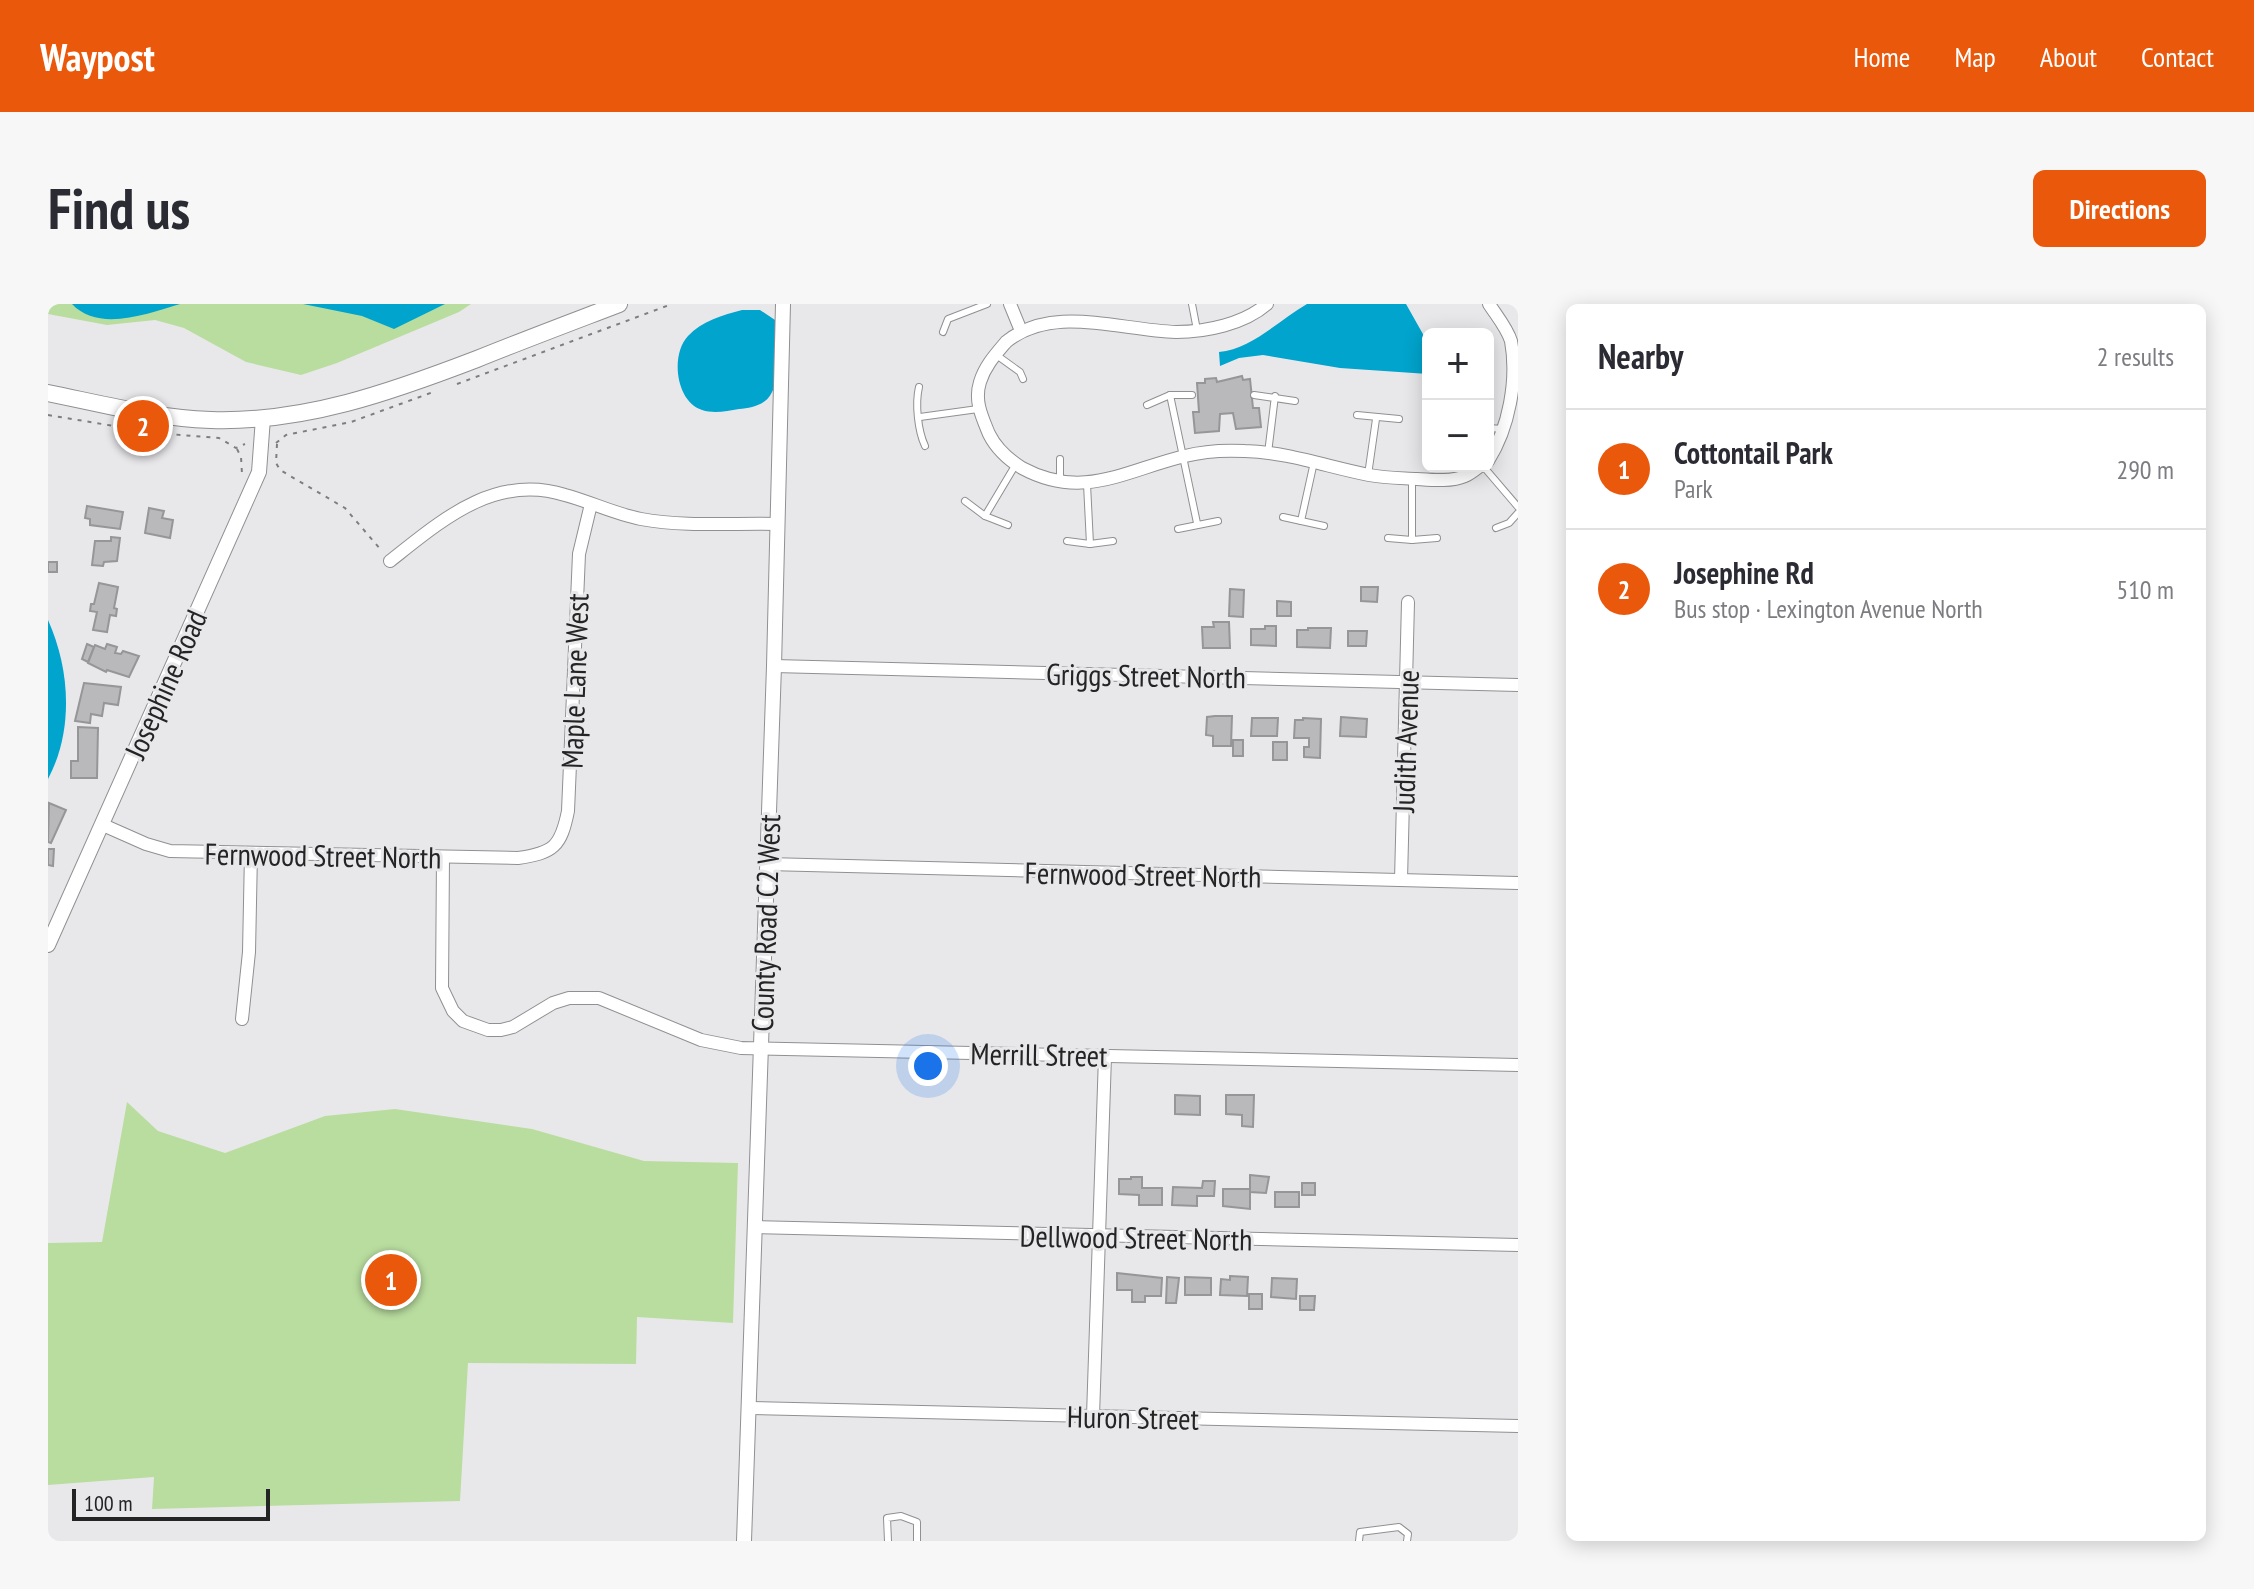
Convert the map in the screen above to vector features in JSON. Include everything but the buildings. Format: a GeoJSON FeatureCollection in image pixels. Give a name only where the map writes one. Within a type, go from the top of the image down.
{"type":"FeatureCollection","features":[{"type":"Feature","properties":{"kind":"main road"},"geometry":{"type":"LineString","coordinates":[[48,393],[134,412],[176,417],[210,420],[263,418],[367,399],[619,304]]}},
{"type":"Feature","properties":{"kind":"street","name":"County Road C2 West"},"geometry":{"type":"LineString","coordinates":[[744,1541],[774,666],[783,304]]}},
{"type":"Feature","properties":{"kind":"street"},"geometry":{"type":"LineString","coordinates":[[1010,304],[1019,326]]}},
{"type":"Feature","properties":{"kind":"street"},"geometry":{"type":"LineString","coordinates":[[1267,304],[1218,327],[1175,332],[1085,314],[1057,314],[1019,326],[987,364],[978,386],[978,409],[993,441],[1016,464],[1034,474],[1060,482],[1087,484],[1120,478],[1185,456],[1218,451],[1268,453],[1368,475],[1412,479],[1439,480],[1471,472]]}},
{"type":"Feature","properties":{"kind":"street"},"geometry":{"type":"LineString","coordinates":[[1489,304],[1514,340],[1515,396],[1494,449]]}},
{"type":"Feature","properties":{"kind":"street","name":"Josephine Road"},"geometry":{"type":"LineString","coordinates":[[48,945],[259,472],[263,418]]}},
{"type":"Feature","properties":{"kind":"street"},"geometry":{"type":"LineString","coordinates":[[390,561],[455,511],[495,492],[535,488],[662,522],[776,524]]}},
{"type":"Feature","properties":{"kind":"street","name":"Maple Lane West"},"geometry":{"type":"LineString","coordinates":[[548,851],[559,842],[568,811],[579,554],[591,504]]}},
{"type":"Feature","properties":{"kind":"street","name":"Judith Avenue"},"geometry":{"type":"LineString","coordinates":[[1401,880],[1408,602]]}},
{"type":"Feature","properties":{"kind":"street","name":"Griggs Street North"},"geometry":{"type":"LineString","coordinates":[[774,666],[1518,685]]}},
{"type":"Feature","properties":{"kind":"street","name":"Fernwood Street North"},"geometry":{"type":"LineString","coordinates":[[103,825],[170,851],[518,858],[548,851]]}},
{"type":"Feature","properties":{"kind":"street"},"geometry":{"type":"LineString","coordinates":[[242,1019],[249,952],[251,853]]}},
{"type":"Feature","properties":{"kind":"street","name":"Merrill Street"},"geometry":{"type":"LineString","coordinates":[[443,857],[442,988],[453,1011],[463,1021],[488,1030],[513,1027],[553,1003],[569,998],[599,998],[701,1040],[720,1045],[761,1048],[1518,1065]]}},
{"type":"Feature","properties":{"kind":"street","name":"Fernwood Street North"},"geometry":{"type":"LineString","coordinates":[[767,864],[1518,883]]}},
{"type":"Feature","properties":{"kind":"street"},"geometry":{"type":"LineString","coordinates":[[1093,1416],[1105,1056]]}},
{"type":"Feature","properties":{"kind":"street","name":"Dellwood Street North"},"geometry":{"type":"LineString","coordinates":[[755,1227],[1518,1245]]}},
{"type":"Feature","properties":{"kind":"street","name":"Huron Street"},"geometry":{"type":"LineString","coordinates":[[749,1408],[1518,1426]]}},
{"type":"Feature","properties":{"kind":"lane"},"geometry":{"type":"LineString","coordinates":[[943,332],[948,319],[987,304]]}},
{"type":"Feature","properties":{"kind":"lane"},"geometry":{"type":"LineString","coordinates":[[1192,304],[1197,330]]}},
{"type":"Feature","properties":{"kind":"lane"},"geometry":{"type":"LineString","coordinates":[[995,354],[1020,372],[1023,379]]}},
{"type":"Feature","properties":{"kind":"lane"},"geometry":{"type":"LineString","coordinates":[[919,387],[916,399],[920,417],[918,433],[925,446]]}},
{"type":"Feature","properties":{"kind":"lane"},"geometry":{"type":"LineString","coordinates":[[1170,395],[1197,523]]}},
{"type":"Feature","properties":{"kind":"lane"},"geometry":{"type":"LineString","coordinates":[[1147,405],[1170,395],[1192,395]]}},
{"type":"Feature","properties":{"kind":"lane"},"geometry":{"type":"LineString","coordinates":[[1254,395],[1295,401]]}},
{"type":"Feature","properties":{"kind":"lane"},"geometry":{"type":"LineString","coordinates":[[1268,453],[1275,396]]}},
{"type":"Feature","properties":{"kind":"lane"},"geometry":{"type":"LineString","coordinates":[[920,417],[978,409]]}},
{"type":"Feature","properties":{"kind":"lane"},"geometry":{"type":"LineString","coordinates":[[1357,415],[1399,419]]}},
{"type":"Feature","properties":{"kind":"lane"},"geometry":{"type":"LineString","coordinates":[[1368,475],[1376,419]]}},
{"type":"Feature","properties":{"kind":"lane"},"geometry":{"type":"LineString","coordinates":[[1494,428],[1504,429]]}},
{"type":"Feature","properties":{"kind":"lane"},"geometry":{"type":"LineString","coordinates":[[1060,459],[1060,482]]}},
{"type":"Feature","properties":{"kind":"lane"},"geometry":{"type":"LineString","coordinates":[[1301,521],[1314,462]]}},
{"type":"Feature","properties":{"kind":"lane"},"geometry":{"type":"LineString","coordinates":[[985,516],[1016,464]]}},
{"type":"Feature","properties":{"kind":"lane"},"geometry":{"type":"LineString","coordinates":[[1486,472],[1518,510],[1509,523],[1496,528]]}},
{"type":"Feature","properties":{"kind":"lane"},"geometry":{"type":"LineString","coordinates":[[1412,479],[1412,540]]}},
{"type":"Feature","properties":{"kind":"lane"},"geometry":{"type":"LineString","coordinates":[[1087,484],[1090,544]]}},
{"type":"Feature","properties":{"kind":"lane"},"geometry":{"type":"LineString","coordinates":[[965,501],[985,516],[1008,525]]}},
{"type":"Feature","properties":{"kind":"lane"},"geometry":{"type":"LineString","coordinates":[[1283,517],[1324,526]]}},
{"type":"Feature","properties":{"kind":"lane"},"geometry":{"type":"LineString","coordinates":[[1178,529],[1218,521]]}},
{"type":"Feature","properties":{"kind":"lane"},"geometry":{"type":"LineString","coordinates":[[1388,538],[1437,538]]}},
{"type":"Feature","properties":{"kind":"lane"},"geometry":{"type":"LineString","coordinates":[[1067,541],[1090,544],[1113,541]]}},
{"type":"Feature","properties":{"kind":"lane"},"geometry":{"type":"LineString","coordinates":[[888,1541],[887,1518],[901,1516],[917,1522],[917,1541]]}},
{"type":"Feature","properties":{"kind":"lane"},"geometry":{"type":"LineString","coordinates":[[1359,1541],[1360,1532],[1399,1527],[1408,1534],[1407,1541]]}},
{"type":"Feature","properties":{"kind":"path"},"geometry":{"type":"LineString","coordinates":[[48,415],[156,433],[219,438],[236,448],[245,444]]}},
{"type":"Feature","properties":{"kind":"path"},"geometry":{"type":"LineString","coordinates":[[277,443],[276,463],[280,470],[345,508],[390,561]]}},
{"type":"Feature","properties":{"kind":"green space"},"geometry":{"type":"Polygon","coordinates":[[[48,304],[471,304],[459,312],[337,363],[301,375],[246,362],[184,328],[155,320],[107,325],[48,314],[48,304]]]}},
{"type":"Feature","properties":{"kind":"green space"},"geometry":{"type":"Polygon","coordinates":[[[127,1102],[158,1131],[225,1153],[325,1116],[395,1109],[532,1129],[644,1161],[738,1163],[733,1323],[637,1317],[636,1364],[468,1363],[460,1501],[152,1509],[154,1477],[48,1485],[48,1243],[102,1242],[127,1102]]]}},
{"type":"Feature","properties":{"kind":"water"},"geometry":{"type":"Polygon","coordinates":[[[72,304],[180,304],[139,316],[110,319],[83,313],[72,304]]]}},
{"type":"Feature","properties":{"kind":"water"},"geometry":{"type":"Polygon","coordinates":[[[303,304],[445,304],[394,329],[362,316],[303,304]]]}},
{"type":"Feature","properties":{"kind":"water"},"geometry":{"type":"Polygon","coordinates":[[[1307,304],[1406,304],[1422,332],[1422,374],[1340,368],[1263,355],[1239,358],[1220,366],[1219,352],[1254,340],[1307,304]]]}},
{"type":"Feature","properties":{"kind":"water"},"geometry":{"type":"Polygon","coordinates":[[[742,310],[760,310],[778,322],[779,359],[775,386],[765,401],[753,407],[720,412],[702,410],[686,398],[681,388],[678,366],[682,344],[706,322],[742,310]]]}},
{"type":"Feature","properties":{"kind":"water"},"geometry":{"type":"Polygon","coordinates":[[[48,620],[61,659],[66,700],[62,740],[48,779],[48,620]]]}},
{"type":"Feature","properties":{"kind":"place","name":"Josephine Rd"},"geometry":{"type":"Point","coordinates":[143,426]}},
{"type":"Feature","properties":{"kind":"place","name":"Cottontail Park"},"geometry":{"type":"Point","coordinates":[391,1280]}}]}
